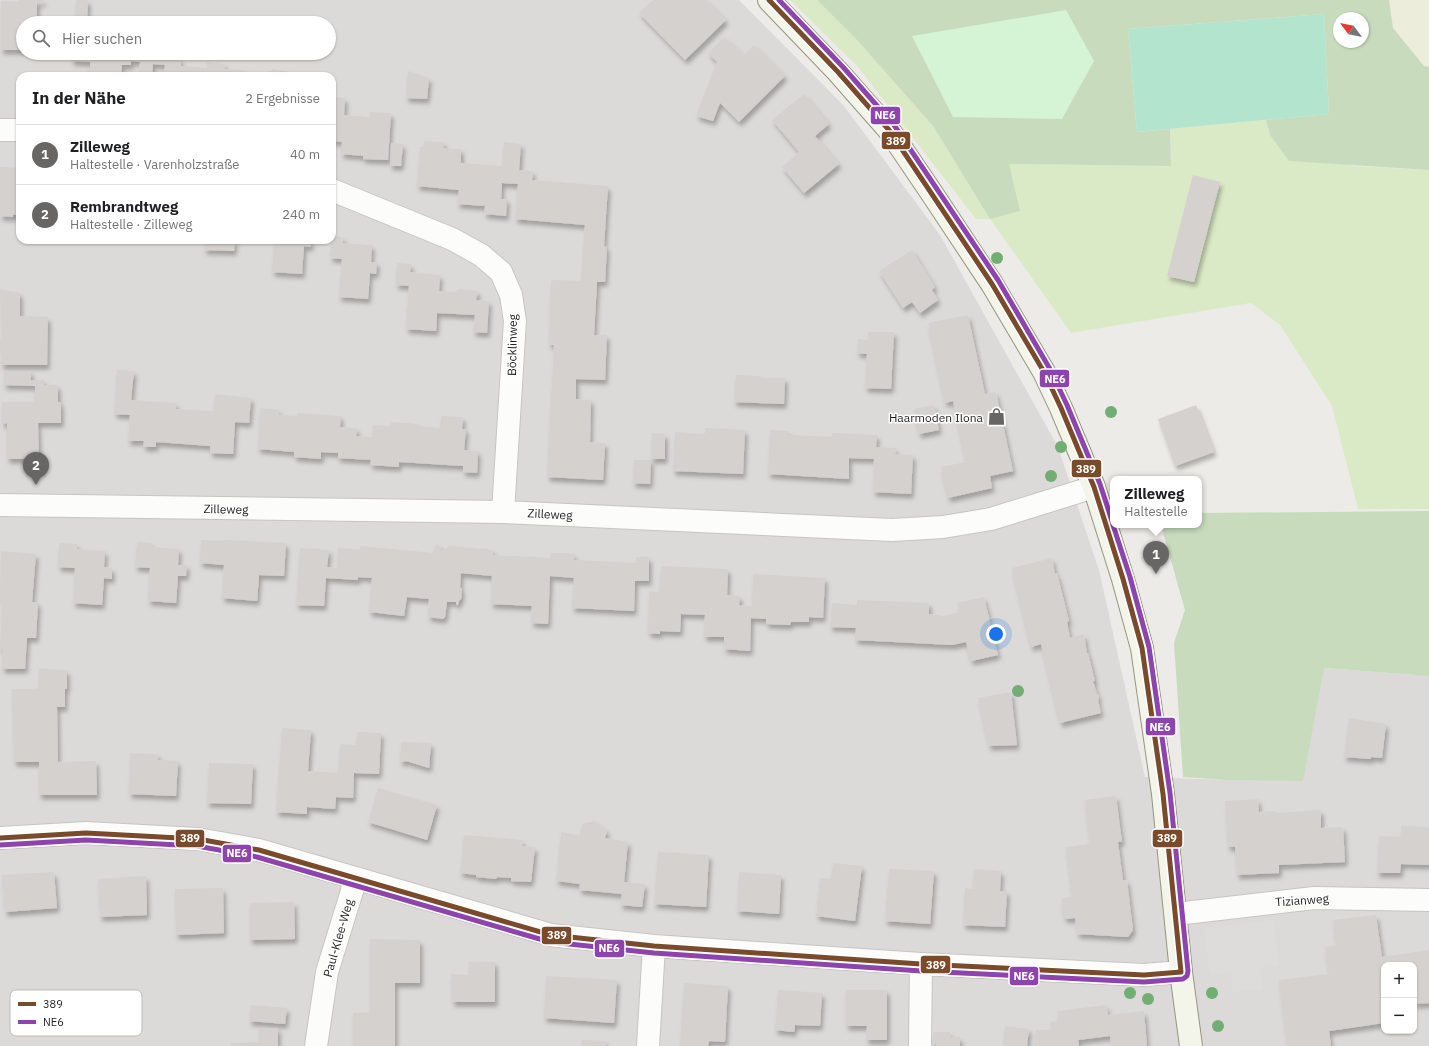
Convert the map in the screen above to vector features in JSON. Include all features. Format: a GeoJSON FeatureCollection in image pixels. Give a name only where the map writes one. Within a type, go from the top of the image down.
{"type":"FeatureCollection","features":[{"type":"Feature","properties":{"kind":"street"},"geometry":{"type":"LineString","coordinates":[[769,0],[838,72],[889,130],[933,195],[992,284],[1044,372],[1061,408],[1094,487],[1123,579],[1142,648],[1163,794],[1190,1046]]}},
{"type":"Feature","properties":{"kind":"street"},"geometry":{"type":"LineString","coordinates":[[0,130],[16,130]]}},
{"type":"Feature","properties":{"kind":"street","name":"Böcklinweg"},"geometry":{"type":"LineString","coordinates":[[336,192],[452,239],[480,255],[501,272],[511,295],[515,321],[503,512]]}},
{"type":"Feature","properties":{"kind":"street","name":"Zilleweg"},"geometry":{"type":"LineString","coordinates":[[0,505],[503,512],[892,530],[943,527],[992,518],[1094,487]]}},
{"type":"Feature","properties":{"kind":"street"},"geometry":{"type":"LineString","coordinates":[[0,838],[86,833],[198,839],[258,850],[551,935],[654,946],[921,964],[1144,975],[1181,972]]}},
{"type":"Feature","properties":{"kind":"street","name":"Paul-Klee-Weg"},"geometry":{"type":"LineString","coordinates":[[316,1046],[327,972],[356,878]]}},
{"type":"Feature","properties":{"kind":"street","name":"Tizianweg"},"geometry":{"type":"LineString","coordinates":[[1176,914],[1314,898],[1429,900]]}},
{"type":"Feature","properties":{"kind":"street"},"geometry":{"type":"LineString","coordinates":[[648,1046],[654,946]]}},
{"type":"Feature","properties":{"kind":"street"},"geometry":{"type":"LineString","coordinates":[[920,1046],[921,964]]}},
{"type":"Feature","properties":{"kind":"shaded area"},"geometry":{"type":"Polygon","coordinates":[[[0,0],[739,0],[844,106],[940,235],[1058,447],[1099,570],[1145,777],[1227,780],[1324,668],[1429,676],[1429,1046],[0,1046],[0,0]]]}},
{"type":"Feature","properties":{"kind":"shaded area"},"geometry":{"type":"Polygon","coordinates":[[[1273,920],[1279,966],[1260,968],[1263,989],[1233,992],[1231,972],[1210,975],[1204,928],[1273,920]]]}},
{"type":"Feature","properties":{"kind":"green space"},"geometry":{"type":"Polygon","coordinates":[[[790,0],[817,0],[858,41],[933,126],[990,219],[976,219],[858,67],[790,0]]]}},
{"type":"Feature","properties":{"kind":"green space"},"geometry":{"type":"Polygon","coordinates":[[[817,0],[1389,0],[1393,28],[1424,66],[1429,67],[1429,170],[1289,161],[1270,135],[1266,120],[1329,114],[1324,14],[1128,29],[1137,132],[1170,129],[1171,166],[1009,164],[1020,211],[990,219],[933,126],[858,41],[817,0]]]}},
{"type":"Feature","properties":{"kind":"green space"},"geometry":{"type":"Polygon","coordinates":[[[1389,0],[1429,0],[1429,67],[1424,66],[1393,28],[1389,0]]]}},
{"type":"Feature","properties":{"kind":"green space"},"geometry":{"type":"Polygon","coordinates":[[[1066,10],[1094,61],[1062,119],[953,117],[912,36],[1066,10]]]}},
{"type":"Feature","properties":{"kind":"green space"},"geometry":{"type":"Polygon","coordinates":[[[1324,14],[1329,114],[1137,132],[1128,29],[1324,14]]]}},
{"type":"Feature","properties":{"kind":"green space"},"geometry":{"type":"Polygon","coordinates":[[[1266,120],[1270,135],[1352,166],[1429,170],[1429,509],[1358,509],[1332,406],[1280,325],[1251,303],[1071,333],[990,219],[1009,164],[1171,166],[1170,129],[1266,120]]]}},
{"type":"Feature","properties":{"kind":"green space"},"geometry":{"type":"Polygon","coordinates":[[[1429,511],[1429,676],[1324,668],[1303,781],[1227,780],[1183,777],[1174,643],[1185,610],[1162,528],[1202,528],[1202,513],[1429,511]]]}},
{"type":"Feature","properties":{"kind":"building"},"geometry":{"type":"Polygon","coordinates":[[[19,0],[44,0],[44,2],[37,3],[37,16],[16,16],[16,50],[1,50],[1,1],[19,2],[19,0]]]}},
{"type":"Feature","properties":{"kind":"building"},"geometry":{"type":"Polygon","coordinates":[[[76,0],[88,0],[87,16],[75,16],[76,0]]]}},
{"type":"Feature","properties":{"kind":"building"},"geometry":{"type":"Polygon","coordinates":[[[653,0],[706,0],[726,20],[685,60],[639,13],[653,0]]]}},
{"type":"Feature","properties":{"kind":"building"},"geometry":{"type":"Polygon","coordinates":[[[724,37],[744,55],[754,45],[785,76],[739,122],[720,103],[713,121],[696,116],[717,62],[708,53],[724,37]]]}},
{"type":"Feature","properties":{"kind":"building"},"geometry":{"type":"Polygon","coordinates":[[[181,60],[181,66],[207,68],[207,62],[225,64],[225,69],[244,70],[244,72],[164,72],[165,65],[153,64],[152,72],[139,72],[140,62],[131,61],[131,65],[122,65],[121,72],[87,72],[87,68],[90,69],[90,62],[71,61],[181,60]]]}},
{"type":"Feature","properties":{"kind":"building"},"geometry":{"type":"Polygon","coordinates":[[[272,69],[286,72],[269,72],[272,71],[272,69]]]}},
{"type":"Feature","properties":{"kind":"building"},"geometry":{"type":"Polygon","coordinates":[[[408,71],[429,78],[427,99],[406,98],[408,71]]]}},
{"type":"Feature","properties":{"kind":"building"},"geometry":{"type":"Polygon","coordinates":[[[804,94],[829,124],[815,136],[839,164],[804,193],[782,167],[799,152],[772,120],[804,94]]]}},
{"type":"Feature","properties":{"kind":"building"},"geometry":{"type":"Polygon","coordinates":[[[336,97],[345,98],[344,115],[370,117],[370,112],[391,113],[388,160],[363,159],[363,156],[341,154],[342,142],[336,141],[336,97]]]}},
{"type":"Feature","properties":{"kind":"building"},"geometry":{"type":"Polygon","coordinates":[[[424,141],[444,142],[443,148],[461,149],[461,163],[502,166],[504,142],[521,144],[519,170],[533,171],[532,180],[608,186],[604,246],[607,247],[605,282],[597,282],[594,335],[607,335],[605,380],[576,379],[576,399],[591,400],[590,442],[605,443],[603,480],[547,477],[554,345],[549,345],[551,280],[581,281],[585,225],[515,219],[518,184],[502,183],[501,199],[507,199],[506,216],[484,214],[485,206],[457,204],[459,190],[417,186],[420,147],[424,147],[424,141]]]}},
{"type":"Feature","properties":{"kind":"building"},"geometry":{"type":"Polygon","coordinates":[[[391,143],[403,144],[401,166],[390,166],[391,143]]]}},
{"type":"Feature","properties":{"kind":"building"},"geometry":{"type":"Polygon","coordinates":[[[0,167],[16,168],[16,215],[13,215],[13,217],[0,216],[0,167]]]}},
{"type":"Feature","properties":{"kind":"building"},"geometry":{"type":"Polygon","coordinates":[[[1193,175],[1220,182],[1194,282],[1167,276],[1193,175]]]}},
{"type":"Feature","properties":{"kind":"building"},"geometry":{"type":"Polygon","coordinates":[[[336,236],[343,237],[343,243],[372,245],[371,262],[377,262],[376,274],[370,273],[368,299],[339,297],[342,259],[330,258],[331,244],[336,244],[336,236]]]}},
{"type":"Feature","properties":{"kind":"building"},"geometry":{"type":"Polygon","coordinates":[[[205,244],[235,244],[234,251],[204,250],[205,244]]]}},
{"type":"Feature","properties":{"kind":"building"},"geometry":{"type":"Polygon","coordinates":[[[274,244],[311,244],[311,247],[304,246],[302,274],[272,272],[274,244]]]}},
{"type":"Feature","properties":{"kind":"building"},"geometry":{"type":"Polygon","coordinates":[[[912,250],[935,287],[932,290],[938,300],[920,313],[912,302],[903,308],[879,271],[912,250]]]}},
{"type":"Feature","properties":{"kind":"building"},"geometry":{"type":"Polygon","coordinates":[[[397,263],[411,264],[410,272],[440,275],[439,291],[455,292],[459,289],[478,291],[476,300],[489,301],[487,333],[473,332],[475,315],[437,313],[436,331],[406,329],[409,286],[396,285],[397,263]]]}},
{"type":"Feature","properties":{"kind":"building"},"geometry":{"type":"Polygon","coordinates":[[[0,289],[20,293],[20,316],[48,317],[47,365],[1,365],[2,349],[0,349],[0,339],[2,339],[0,289]]]}},
{"type":"Feature","properties":{"kind":"building"},"geometry":{"type":"Polygon","coordinates":[[[968,315],[985,394],[996,392],[1013,471],[990,476],[992,488],[948,498],[941,467],[966,462],[953,401],[945,403],[928,323],[968,315]]]}},
{"type":"Feature","properties":{"kind":"building"},"geometry":{"type":"Polygon","coordinates":[[[868,332],[894,332],[891,389],[865,388],[867,354],[857,353],[858,339],[868,340],[868,332]]]}},
{"type":"Feature","properties":{"kind":"building"},"geometry":{"type":"Polygon","coordinates":[[[117,370],[134,371],[131,400],[176,403],[176,409],[213,411],[215,394],[251,398],[249,423],[235,422],[233,454],[210,453],[210,446],[156,442],[156,447],[143,447],[144,441],[128,441],[130,415],[114,414],[117,370]]]}},
{"type":"Feature","properties":{"kind":"building"},"geometry":{"type":"Polygon","coordinates":[[[4,371],[31,371],[31,380],[44,380],[44,385],[58,385],[58,402],[61,402],[61,423],[38,423],[39,459],[7,459],[7,423],[2,424],[2,402],[35,402],[35,386],[4,385],[4,371]]]}},
{"type":"Feature","properties":{"kind":"building"},"geometry":{"type":"Polygon","coordinates":[[[736,375],[760,376],[761,378],[785,378],[784,404],[734,402],[736,375]]]}},
{"type":"Feature","properties":{"kind":"building"},"geometry":{"type":"Polygon","coordinates":[[[934,405],[939,430],[919,434],[914,409],[934,405]]]}},
{"type":"Feature","properties":{"kind":"building"},"geometry":{"type":"Polygon","coordinates":[[[1196,405],[1214,452],[1175,466],[1158,419],[1196,405]]]}},
{"type":"Feature","properties":{"kind":"building"},"geometry":{"type":"Polygon","coordinates":[[[260,408],[279,410],[279,415],[297,416],[297,413],[341,416],[340,427],[357,428],[356,436],[372,437],[373,425],[391,426],[391,422],[418,424],[417,426],[440,428],[441,416],[463,417],[462,429],[466,429],[464,450],[478,451],[477,473],[463,472],[463,466],[399,462],[399,467],[370,465],[371,460],[338,458],[338,453],[321,452],[321,459],[294,457],[294,452],[258,449],[260,408]]]}},
{"type":"Feature","properties":{"kind":"building"},"geometry":{"type":"Polygon","coordinates":[[[705,428],[745,430],[743,474],[673,471],[675,432],[705,434],[705,428]]]}},
{"type":"Feature","properties":{"kind":"building"},"geometry":{"type":"Polygon","coordinates":[[[770,430],[788,431],[788,435],[832,437],[832,433],[877,435],[876,447],[896,448],[895,454],[913,455],[911,494],[873,492],[874,459],[849,458],[849,479],[768,474],[770,430]]]}},
{"type":"Feature","properties":{"kind":"building"},"geometry":{"type":"Polygon","coordinates":[[[652,433],[665,434],[665,459],[651,459],[652,433]]]}},
{"type":"Feature","properties":{"kind":"building"},"geometry":{"type":"Polygon","coordinates":[[[634,460],[651,460],[650,484],[633,483],[634,460]]]}},
{"type":"Feature","properties":{"kind":"building"},"geometry":{"type":"Polygon","coordinates":[[[201,540],[286,543],[284,576],[259,575],[257,601],[222,598],[224,565],[200,563],[201,540]]]}},
{"type":"Feature","properties":{"kind":"building"},"geometry":{"type":"Polygon","coordinates":[[[137,542],[152,543],[151,547],[179,549],[178,565],[187,565],[186,576],[178,576],[176,603],[148,601],[150,568],[135,567],[137,542]]]}},
{"type":"Feature","properties":{"kind":"building"},"geometry":{"type":"Polygon","coordinates":[[[59,543],[77,544],[77,549],[105,551],[104,567],[112,568],[112,579],[104,578],[102,605],[73,603],[75,568],[58,567],[59,543]]]}},
{"type":"Feature","properties":{"kind":"building"},"geometry":{"type":"Polygon","coordinates":[[[438,544],[441,550],[445,550],[449,546],[493,550],[493,555],[550,558],[551,553],[574,554],[574,560],[636,563],[636,557],[649,557],[649,581],[635,581],[634,611],[572,608],[574,578],[550,576],[548,624],[531,623],[532,606],[491,604],[492,576],[461,573],[461,599],[458,605],[456,605],[456,602],[447,602],[445,617],[443,619],[428,617],[429,599],[407,597],[404,616],[369,612],[372,578],[358,577],[358,580],[326,578],[324,606],[296,605],[300,548],[329,550],[327,567],[337,568],[338,548],[360,550],[360,546],[433,553],[434,546],[438,544]]]}},
{"type":"Feature","properties":{"kind":"building"},"geometry":{"type":"Polygon","coordinates":[[[1,551],[36,554],[32,602],[38,602],[36,638],[27,638],[25,669],[2,669],[3,650],[0,650],[2,600],[0,600],[1,551]]]}},
{"type":"Feature","properties":{"kind":"building"},"geometry":{"type":"Polygon","coordinates":[[[1052,558],[1055,574],[1057,573],[1069,621],[1067,622],[1070,638],[1084,634],[1101,713],[1060,723],[1041,644],[1031,647],[1012,568],[1052,558]]]}},
{"type":"Feature","properties":{"kind":"building"},"geometry":{"type":"Polygon","coordinates":[[[661,566],[728,569],[727,595],[740,596],[739,605],[752,606],[753,574],[825,578],[823,618],[809,617],[809,622],[791,622],[790,625],[766,624],[766,619],[751,618],[750,651],[724,649],[724,637],[704,637],[705,615],[681,614],[680,632],[660,631],[660,634],[648,633],[649,591],[659,592],[661,566]]]}},
{"type":"Feature","properties":{"kind":"building"},"geometry":{"type":"Polygon","coordinates":[[[984,597],[998,655],[971,661],[966,642],[952,645],[855,640],[856,628],[830,627],[832,603],[857,605],[857,600],[929,603],[929,614],[944,616],[959,612],[957,603],[984,597]]]}},
{"type":"Feature","properties":{"kind":"building"},"geometry":{"type":"Polygon","coordinates":[[[39,669],[67,670],[65,707],[57,707],[58,762],[96,761],[97,795],[39,795],[39,762],[14,762],[12,689],[39,689],[39,669]]]}},
{"type":"Feature","properties":{"kind":"building"},"geometry":{"type":"Polygon","coordinates":[[[1011,692],[1017,745],[989,746],[978,698],[1011,692]]]}},
{"type":"Feature","properties":{"kind":"building"},"geometry":{"type":"Polygon","coordinates":[[[1349,718],[1386,724],[1382,758],[1371,757],[1371,759],[1344,757],[1349,718]]]}},
{"type":"Feature","properties":{"kind":"building"},"geometry":{"type":"Polygon","coordinates":[[[282,728],[311,730],[308,771],[338,773],[340,744],[356,745],[357,732],[381,733],[379,774],[354,773],[353,798],[336,797],[335,809],[307,807],[307,814],[276,812],[282,728]]]}},
{"type":"Feature","properties":{"kind":"building"},"geometry":{"type":"Polygon","coordinates":[[[401,742],[431,743],[429,768],[406,761],[400,762],[401,742]]]}},
{"type":"Feature","properties":{"kind":"building"},"geometry":{"type":"Polygon","coordinates":[[[130,753],[158,754],[158,760],[178,761],[176,796],[129,794],[130,753]]]}},
{"type":"Feature","properties":{"kind":"building"},"geometry":{"type":"Polygon","coordinates":[[[209,763],[253,764],[251,804],[207,803],[209,763]]]}},
{"type":"Feature","properties":{"kind":"building"},"geometry":{"type":"Polygon","coordinates":[[[378,788],[437,805],[427,840],[368,822],[378,788]]]}},
{"type":"Feature","properties":{"kind":"building"},"geometry":{"type":"Polygon","coordinates":[[[1116,796],[1122,842],[1118,842],[1123,880],[1127,880],[1133,930],[1128,937],[1077,934],[1075,918],[1066,919],[1064,917],[1061,900],[1072,897],[1066,847],[1090,844],[1085,800],[1116,796]]]}},
{"type":"Feature","properties":{"kind":"building"},"geometry":{"type":"Polygon","coordinates":[[[1258,799],[1259,812],[1276,811],[1276,813],[1321,810],[1321,828],[1343,827],[1345,862],[1279,865],[1279,873],[1237,875],[1235,847],[1228,847],[1225,801],[1258,799]]]}},
{"type":"Feature","properties":{"kind":"building"},"geometry":{"type":"Polygon","coordinates":[[[595,821],[607,831],[605,838],[628,842],[624,882],[645,884],[642,907],[620,905],[622,894],[579,890],[580,884],[556,881],[561,832],[580,836],[582,824],[595,821]]]}},
{"type":"Feature","properties":{"kind":"building"},"geometry":{"type":"Polygon","coordinates":[[[1401,826],[1429,827],[1429,865],[1401,864],[1400,873],[1377,873],[1379,836],[1401,837],[1401,826]]]}},
{"type":"Feature","properties":{"kind":"building"},"geometry":{"type":"Polygon","coordinates":[[[464,835],[523,840],[522,846],[535,847],[531,882],[511,881],[511,878],[497,877],[496,879],[476,877],[476,875],[460,873],[464,835]]]}},
{"type":"Feature","properties":{"kind":"building"},"geometry":{"type":"Polygon","coordinates":[[[658,852],[709,855],[706,907],[654,904],[658,852]]]}},
{"type":"Feature","properties":{"kind":"building"},"geometry":{"type":"Polygon","coordinates":[[[833,863],[862,866],[855,921],[816,916],[820,878],[831,879],[833,863]]]}},
{"type":"Feature","properties":{"kind":"building"},"geometry":{"type":"Polygon","coordinates":[[[889,869],[934,871],[930,924],[885,921],[889,869]]]}},
{"type":"Feature","properties":{"kind":"building"},"geometry":{"type":"Polygon","coordinates":[[[974,869],[1001,871],[1000,891],[1007,891],[1005,927],[963,925],[965,888],[973,889],[974,869]]]}},
{"type":"Feature","properties":{"kind":"building"},"geometry":{"type":"Polygon","coordinates":[[[54,872],[57,908],[5,912],[2,875],[54,872]]]}},
{"type":"Feature","properties":{"kind":"building"},"geometry":{"type":"Polygon","coordinates":[[[739,872],[781,875],[779,914],[737,911],[739,872]]]}},
{"type":"Feature","properties":{"kind":"building"},"geometry":{"type":"Polygon","coordinates":[[[146,876],[147,915],[100,917],[98,879],[146,876]]]}},
{"type":"Feature","properties":{"kind":"building"},"geometry":{"type":"Polygon","coordinates":[[[223,888],[224,933],[176,935],[175,889],[223,888]]]}},
{"type":"Feature","properties":{"kind":"building"},"geometry":{"type":"Polygon","coordinates":[[[294,902],[295,939],[250,940],[250,903],[294,902]]]}},
{"type":"Feature","properties":{"kind":"building"},"geometry":{"type":"Polygon","coordinates":[[[1376,915],[1382,957],[1429,950],[1429,1003],[1417,1004],[1417,962],[1381,962],[1381,1023],[1329,1031],[1331,1046],[1287,1046],[1279,980],[1329,974],[1325,947],[1336,946],[1333,920],[1376,915]]]}},
{"type":"Feature","properties":{"kind":"building"},"geometry":{"type":"Polygon","coordinates":[[[370,939],[420,940],[420,983],[395,983],[395,1046],[353,1046],[353,1013],[370,1013],[370,939]]]}},
{"type":"Feature","properties":{"kind":"building"},"geometry":{"type":"Polygon","coordinates":[[[469,962],[495,962],[495,1002],[452,1002],[451,974],[469,975],[469,962]]]}},
{"type":"Feature","properties":{"kind":"building"},"geometry":{"type":"Polygon","coordinates":[[[546,976],[617,980],[614,1023],[544,1018],[546,976]]]}},
{"type":"Feature","properties":{"kind":"building"},"geometry":{"type":"Polygon","coordinates":[[[684,983],[728,986],[725,1042],[709,1041],[708,1046],[680,1046],[684,983]]]}},
{"type":"Feature","properties":{"kind":"building"},"geometry":{"type":"Polygon","coordinates":[[[778,990],[822,993],[820,1026],[795,1025],[794,1032],[775,1030],[778,990]]]}},
{"type":"Feature","properties":{"kind":"building"},"geometry":{"type":"Polygon","coordinates":[[[846,990],[887,990],[887,1040],[866,1040],[867,1026],[846,1026],[846,990]]]}},
{"type":"Feature","properties":{"kind":"building"},"geometry":{"type":"Polygon","coordinates":[[[251,1005],[287,1008],[285,1024],[249,1021],[251,1005]]]}},
{"type":"Feature","properties":{"kind":"building"},"geometry":{"type":"Polygon","coordinates":[[[1106,1005],[1108,1015],[1144,1011],[1147,1046],[1111,1046],[1110,1036],[1078,1040],[1079,1046],[1035,1046],[1036,1030],[1051,1030],[1050,1022],[1058,1021],[1057,1011],[1106,1005]]]}},
{"type":"Feature","properties":{"kind":"building"},"geometry":{"type":"Polygon","coordinates":[[[1005,1026],[1029,1029],[1027,1046],[1003,1046],[1005,1026]]]}},
{"type":"Feature","properties":{"kind":"building"},"geometry":{"type":"Polygon","coordinates":[[[259,1028],[278,1028],[278,1046],[231,1046],[231,1043],[259,1042],[259,1028]]]}},
{"type":"Feature","properties":{"kind":"building"},"geometry":{"type":"Polygon","coordinates":[[[933,1032],[950,1032],[951,1037],[960,1037],[960,1046],[936,1046],[936,1044],[933,1044],[933,1032]]]}},
{"type":"Feature","properties":{"kind":"building"},"geometry":{"type":"Polygon","coordinates":[[[582,1040],[606,1041],[606,1046],[582,1046],[582,1040]]]}},
{"type":"Feature","properties":{"kind":"transit line","name":"389"},"geometry":{"type":"LineString","coordinates":[[0,838],[86,833],[198,839],[259,850],[551,935],[654,946],[921,964],[1144,975],[1181,972],[1163,794],[1142,648],[1123,579],[1094,487],[1061,408],[1044,372],[992,284],[889,130],[838,72],[769,0]]}},
{"type":"Feature","properties":{"kind":"transit line","name":"NE6"},"geometry":{"type":"LineString","coordinates":[[779,0],[843,67],[894,125],[998,280],[1050,369],[1067,405],[1100,484],[1110,515]]}},
{"type":"Feature","properties":{"kind":"transit line","name":"NE6"},"geometry":{"type":"LineString","coordinates":[[0,845],[86,840],[197,846],[257,857],[550,942],[654,953],[921,971],[1144,982],[1183,979],[1187,976],[1188,971],[1170,793],[1149,647],[1130,577],[1114,528]]}},
{"type":"Feature","properties":{"kind":"place","name":"Haarmoden Ilona"},"geometry":{"type":"Point","coordinates":[996,417]}},
{"type":"Feature","properties":{"kind":"place","name":"Rembrandtweg"},"geometry":{"type":"Point","coordinates":[36,485]}},
{"type":"Feature","properties":{"kind":"place","name":"Zilleweg"},"geometry":{"type":"Point","coordinates":[1156,574]}}]}
